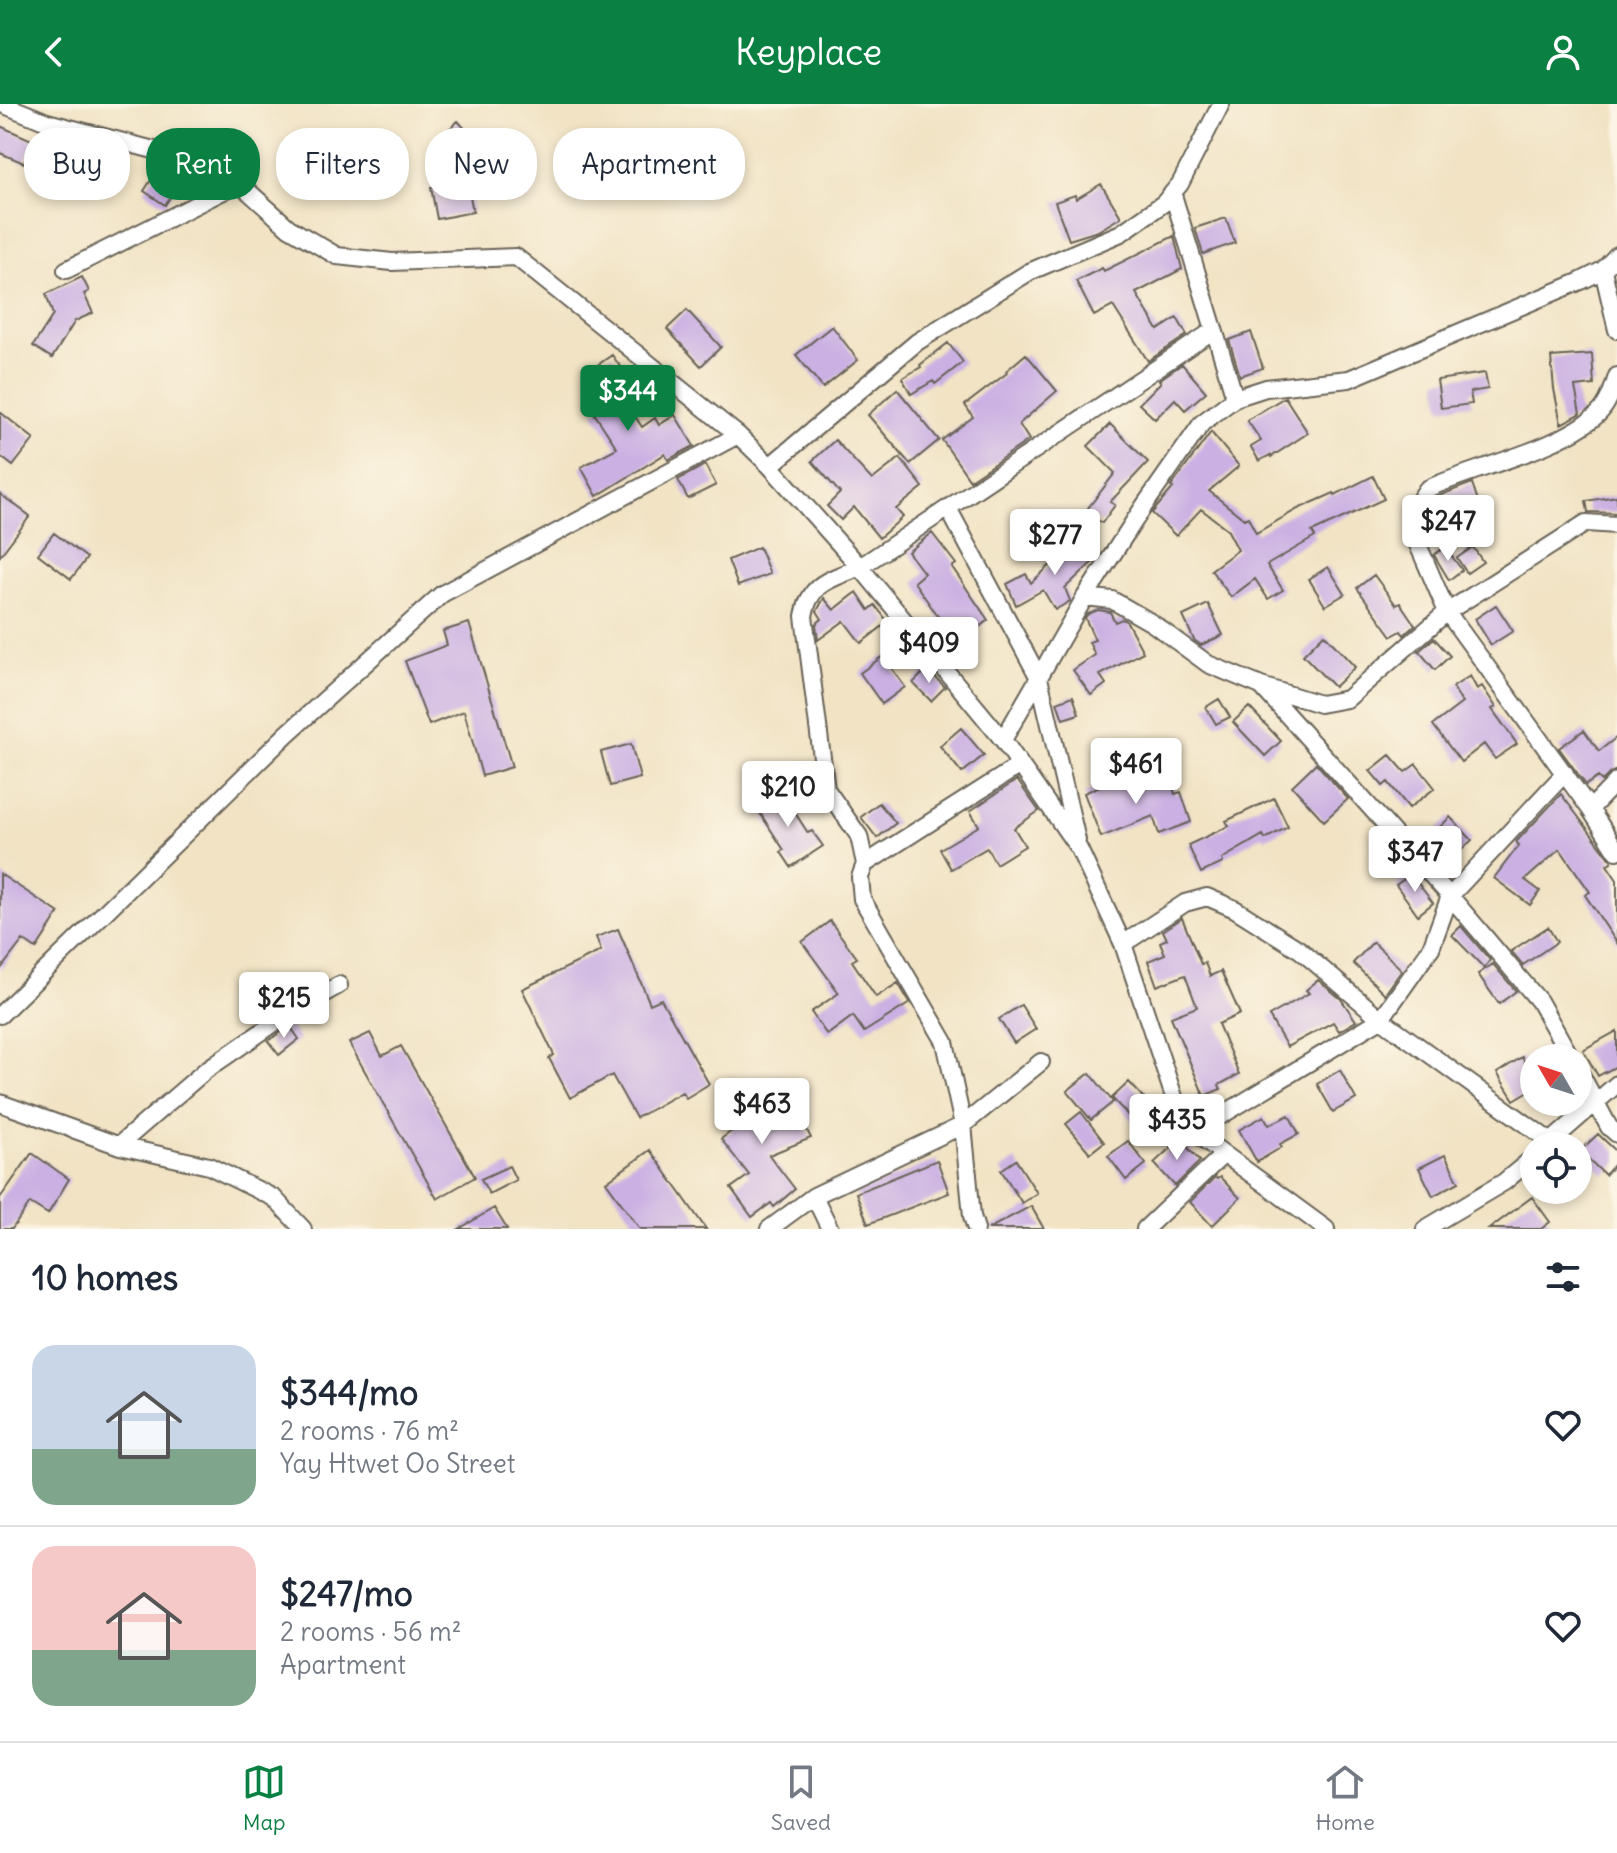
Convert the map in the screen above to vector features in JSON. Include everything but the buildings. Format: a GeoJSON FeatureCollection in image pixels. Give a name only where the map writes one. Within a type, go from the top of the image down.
{"type":"FeatureCollection","features":[{"type":"Feature","properties":{"kind":"street"},"geometry":{"type":"LineString","coordinates":[[2,104],[47,122],[146,148]]}},
{"type":"Feature","properties":{"kind":"street"},"geometry":{"type":"LineString","coordinates":[[34,104],[47,122]]}},
{"type":"Feature","properties":{"kind":"street"},"geometry":{"type":"LineString","coordinates":[[770,466],[917,342],[1029,272],[1121,233],[1173,195],[1221,104]]}},
{"type":"Feature","properties":{"kind":"street"},"geometry":{"type":"LineString","coordinates":[[1173,195],[1235,398]]}},
{"type":"Feature","properties":{"kind":"street"},"geometry":{"type":"LineString","coordinates":[[66,270],[205,200]]}},
{"type":"Feature","properties":{"kind":"street"},"geometry":{"type":"LineString","coordinates":[[258,200],[289,228],[337,256],[392,262],[516,257],[738,435],[770,466],[860,567],[1003,740],[1079,849],[1123,944],[1176,1103],[1194,1132],[1326,1229]]}},
{"type":"Feature","properties":{"kind":"street"},"geometry":{"type":"LineString","coordinates":[[1003,740],[1085,597],[1202,423],[1235,398],[1266,388],[1349,379],[1603,270],[1617,255]]}},
{"type":"Feature","properties":{"kind":"street"},"geometry":{"type":"LineString","coordinates":[[1603,270],[1617,330]]}},
{"type":"Feature","properties":{"kind":"street"},"geometry":{"type":"LineString","coordinates":[[976,1229],[963,1125],[945,1042],[862,899],[860,877],[865,864],[859,836],[826,789],[804,616],[807,599],[816,586],[860,567],[1214,330]]}},
{"type":"Feature","properties":{"kind":"street"},"geometry":{"type":"LineString","coordinates":[[1617,376],[1613,391],[1600,413],[1565,438],[1427,489],[1415,507],[1413,533],[1447,612],[1565,773],[1617,851]]}},
{"type":"Feature","properties":{"kind":"street"},"geometry":{"type":"LineString","coordinates":[[0,1015],[287,734],[442,594],[738,435]]}},
{"type":"Feature","properties":{"kind":"street"},"geometry":{"type":"LineString","coordinates":[[948,508],[1039,678],[1079,849]]}},
{"type":"Feature","properties":{"kind":"street"},"geometry":{"type":"LineString","coordinates":[[1085,597],[1112,600],[1152,623],[1208,664],[1261,686],[1320,704],[1347,699],[1447,612],[1586,523],[1617,525]]}},
{"type":"Feature","properties":{"kind":"street"},"geometry":{"type":"LineString","coordinates":[[1261,686],[1450,896],[1539,1001],[1563,1044]]}},
{"type":"Feature","properties":{"kind":"street"},"geometry":{"type":"LineString","coordinates":[[865,864],[1020,765]]}},
{"type":"Feature","properties":{"kind":"street"},"geometry":{"type":"LineString","coordinates":[[1194,1132],[1381,1019],[1431,948],[1450,896],[1565,773]]}},
{"type":"Feature","properties":{"kind":"street"},"geometry":{"type":"LineString","coordinates":[[1590,809],[1617,781]]}},
{"type":"Feature","properties":{"kind":"street"},"geometry":{"type":"LineString","coordinates":[[1123,944],[1185,903],[1207,897],[1235,909],[1300,950],[1381,1019],[1533,1132]]}},
{"type":"Feature","properties":{"kind":"street"},"geometry":{"type":"LineString","coordinates":[[119,1145],[206,1070],[286,1015],[339,985]]}},
{"type":"Feature","properties":{"kind":"street"},"geometry":{"type":"LineString","coordinates":[[769,1229],[814,1196],[963,1125],[1041,1062]]}},
{"type":"Feature","properties":{"kind":"street"},"geometry":{"type":"LineString","coordinates":[[1562,1132],[1617,1084]]}},
{"type":"Feature","properties":{"kind":"street"},"geometry":{"type":"LineString","coordinates":[[1592,1093],[1609,1127],[1617,1134]]}},
{"type":"Feature","properties":{"kind":"street"},"geometry":{"type":"LineString","coordinates":[[0,1103],[119,1145],[209,1166],[274,1198],[303,1229]]}},
{"type":"Feature","properties":{"kind":"street"},"geometry":{"type":"LineString","coordinates":[[1145,1229],[1224,1154]]}},
{"type":"Feature","properties":{"kind":"street"},"geometry":{"type":"LineString","coordinates":[[1425,1229],[1504,1182],[1520,1169]]}},
{"type":"Feature","properties":{"kind":"street"},"geometry":{"type":"LineString","coordinates":[[814,1196],[830,1229]]}}]}
